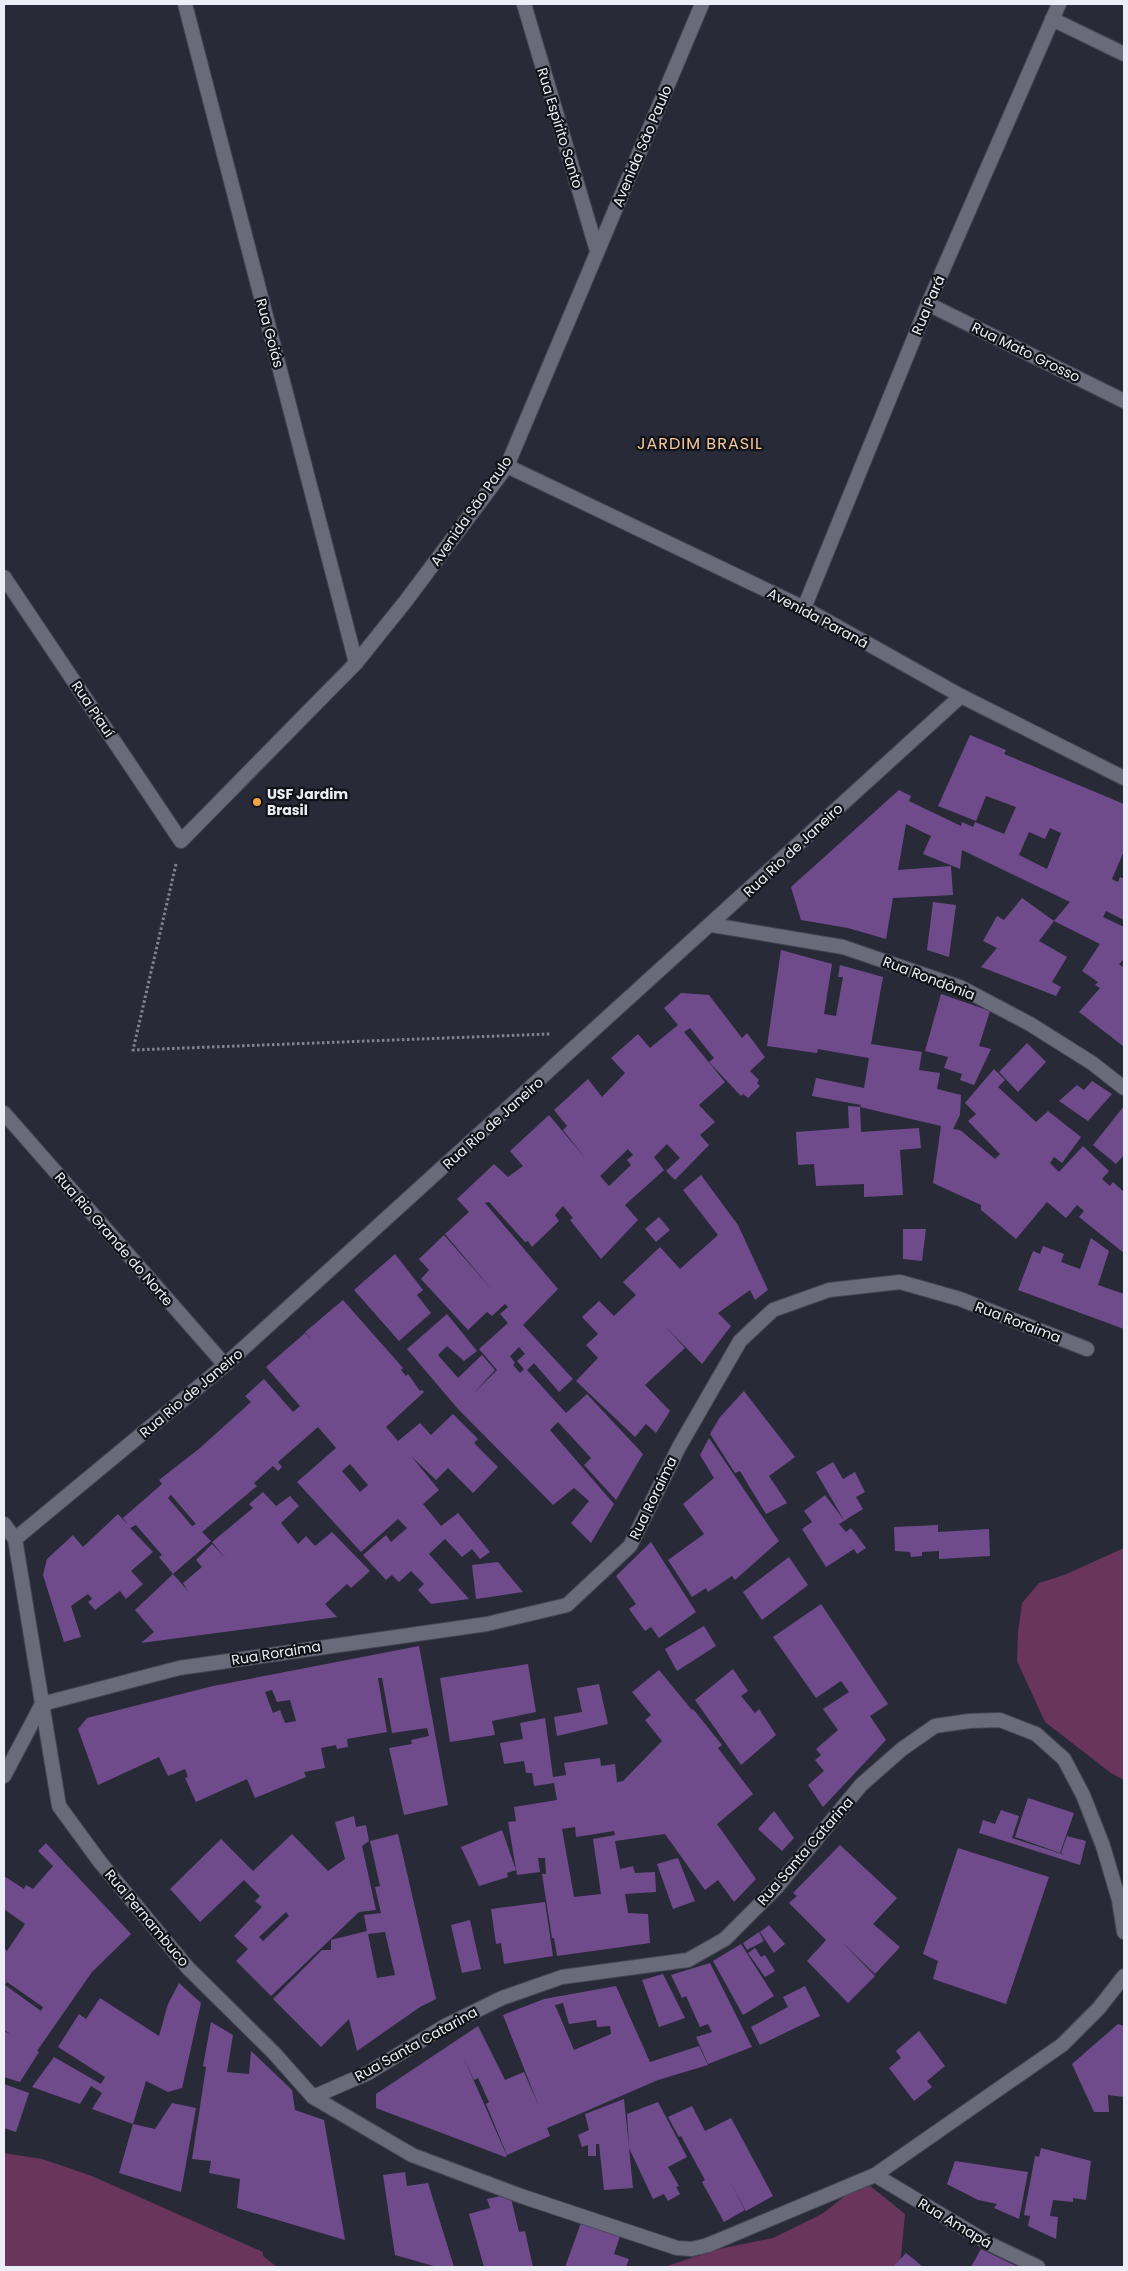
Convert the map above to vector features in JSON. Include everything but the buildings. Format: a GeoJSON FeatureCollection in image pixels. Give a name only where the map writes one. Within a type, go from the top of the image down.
{"type":"FeatureCollection","features":[{"type":"Feature","properties":{"kind":"street","name":"Rua Goiás"},"geometry":{"type":"LineString","coordinates":[[185,4],[356,663]]}},
{"type":"Feature","properties":{"kind":"street","name":"Rua Espírito Santo"},"geometry":{"type":"LineString","coordinates":[[524,4],[597,251]]}},
{"type":"Feature","properties":{"kind":"street","name":"Avenida São Paulo"},"geometry":{"type":"LineString","coordinates":[[182,841],[356,663],[405,602],[507,466],[702,4]]}},
{"type":"Feature","properties":{"kind":"street","name":"Rua Pará"},"geometry":{"type":"LineString","coordinates":[[804,608],[928,304],[1059,4]]}},
{"type":"Feature","properties":{"kind":"street"},"geometry":{"type":"LineString","coordinates":[[1052,19],[1124,54]]}},
{"type":"Feature","properties":{"kind":"street","name":"Rua Mato Grosso"},"geometry":{"type":"LineString","coordinates":[[928,304],[1124,401]]}},
{"type":"Feature","properties":{"kind":"street","name":"Avenida Paraná"},"geometry":{"type":"LineString","coordinates":[[507,466],[804,608],[961,696],[1124,778]]}},
{"type":"Feature","properties":{"kind":"street","name":"Rua Piauí"},"geometry":{"type":"LineString","coordinates":[[4,577],[182,841]]}},
{"type":"Feature","properties":{"kind":"street","name":"Rua Rio de Janeiro"},"geometry":{"type":"LineString","coordinates":[[14,1539],[225,1366],[712,925],[961,696]]}},
{"type":"Feature","properties":{"kind":"street","name":"Rua Rondônia"},"geometry":{"type":"LineString","coordinates":[[712,925],[843,946],[960,987],[1030,1024],[1092,1063],[1124,1088]]}},
{"type":"Feature","properties":{"kind":"street","name":"Rua Rio Grande do Norte"},"geometry":{"type":"LineString","coordinates":[[4,1113],[225,1366]]}},
{"type":"Feature","properties":{"kind":"street","name":"Rua Roraima"},"geometry":{"type":"LineString","coordinates":[[42,1704],[179,1668],[487,1624],[568,1605],[630,1546],[679,1447],[740,1341],[773,1310],[829,1290],[900,1282],[960,1299],[1087,1349]]}},
{"type":"Feature","properties":{"kind":"street","name":"Rua Pernambuco"},"geometry":{"type":"LineString","coordinates":[[4,1524],[14,1539],[59,1806],[100,1862],[188,1968],[274,2053],[313,2097],[412,2155],[521,2196],[677,2248],[708,2245],[875,2175]]}},
{"type":"Feature","properties":{"kind":"street"},"geometry":{"type":"LineString","coordinates":[[4,1776],[42,1704]]}},
{"type":"Feature","properties":{"kind":"street","name":"Rua Santa Catarina"},"geometry":{"type":"LineString","coordinates":[[313,2097],[368,2073],[445,2026],[502,1998],[562,1978],[688,1960],[725,1938],[778,1887],[861,1785],[902,1749],[935,1726],[969,1721],[1000,1720],[1036,1734],[1064,1759],[1083,1795],[1103,1846],[1119,1900],[1124,1932]]}},
{"type":"Feature","properties":{"kind":"street"},"geometry":{"type":"LineString","coordinates":[[875,2175],[1062,2044],[1099,2008],[1124,1976]]}},
{"type":"Feature","properties":{"kind":"street","name":"Rua Amapá"},"geometry":{"type":"LineString","coordinates":[[875,2175],[992,2245],[1038,2267]]}},
{"type":"Feature","properties":{"kind":"path"},"geometry":{"type":"LineString","coordinates":[[182,841],[132,1050],[593,1032]]}},
{"type":"Feature","properties":{"kind":"shaded area"},"geometry":{"type":"Polygon","coordinates":[[[1124,1548],[1124,1780],[1111,1773],[1045,1722],[1017,1661],[1022,1603],[1039,1583],[1064,1575],[1124,1548]]]}},
{"type":"Feature","properties":{"kind":"shaded area"},"geometry":{"type":"Polygon","coordinates":[[[4,2153],[42,2159],[92,2176],[263,2252],[263,2256],[277,2267],[4,2267],[4,2153]]]}},
{"type":"Feature","properties":{"kind":"shaded area"},"geometry":{"type":"Polygon","coordinates":[[[864,2181],[905,2214],[900,2267],[664,2267],[719,2249],[773,2238],[822,2214],[864,2181]]]}},
{"type":"Feature","properties":{"kind":"place","name":"USF Jardim Brasil"},"geometry":{"type":"Point","coordinates":[257,802]}},
{"type":"Feature","properties":{"kind":"district","name":"JARDIM BRASIL"},"geometry":{"type":"Point","coordinates":[700,443]}}]}
